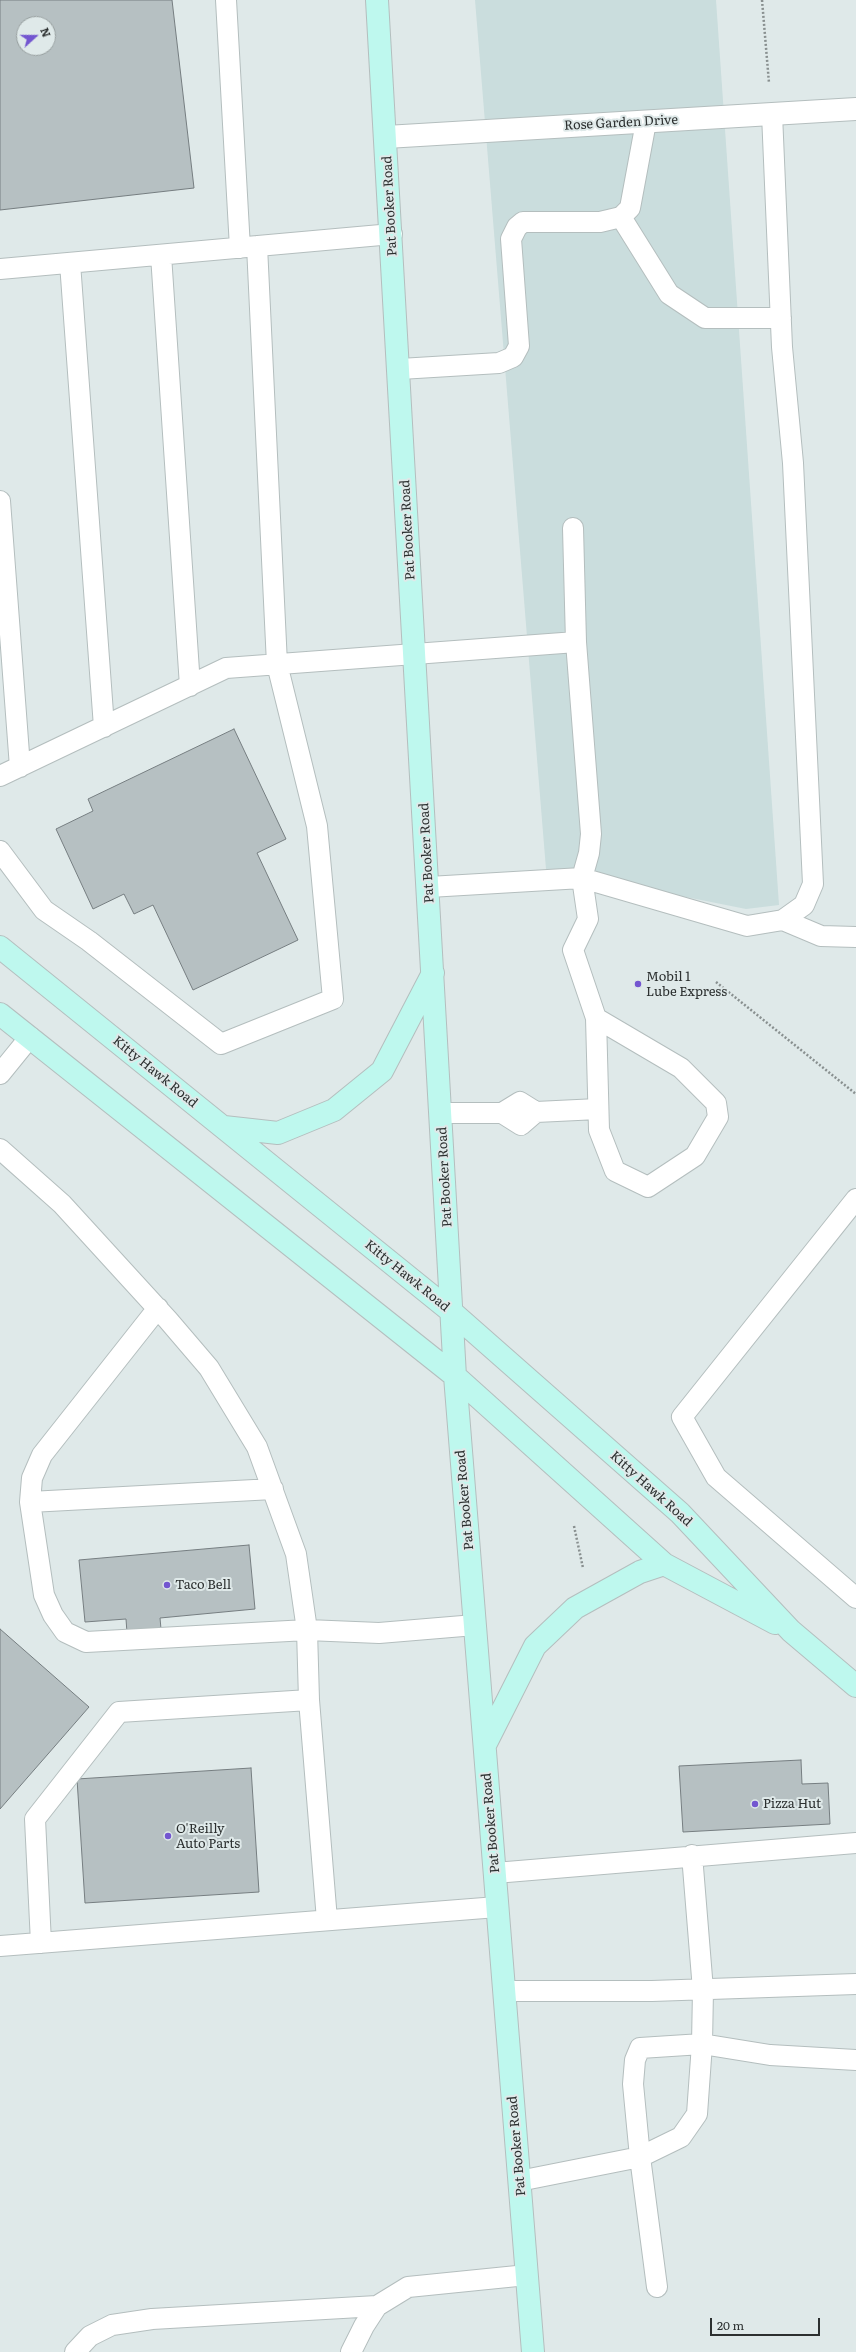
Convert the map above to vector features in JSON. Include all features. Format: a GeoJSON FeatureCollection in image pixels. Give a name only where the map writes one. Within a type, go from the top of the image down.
{"type":"FeatureCollection","features":[{"type":"Feature","properties":{"kind":"main road","name":"Pat Booker Road"},"geometry":{"type":"LineString","coordinates":[[377,0],[400,368],[453,1313],[455,1376],[533,2352]]}},
{"type":"Feature","properties":{"kind":"main road","name":"Kitty Hawk Road"},"geometry":{"type":"LineString","coordinates":[[0,947],[453,1313],[680,1513],[790,1631],[856,1686]]}},
{"type":"Feature","properties":{"kind":"main road"},"geometry":{"type":"LineString","coordinates":[[224,1128],[278,1133],[334,1110],[382,1071],[433,972]]}},
{"type":"Feature","properties":{"kind":"main road","name":"Kitty Hawk Road"},"geometry":{"type":"LineString","coordinates":[[0,1014],[455,1376],[664,1564],[790,1631]]}},
{"type":"Feature","properties":{"kind":"main road"},"geometry":{"type":"LineString","coordinates":[[485,1745],[535,1646],[575,1608],[640,1572],[664,1564]]}},
{"type":"Feature","properties":{"kind":"street","name":"Rose Garden Drive"},"geometry":{"type":"LineString","coordinates":[[386,137],[856,109]]}},
{"type":"Feature","properties":{"kind":"lane"},"geometry":{"type":"LineString","coordinates":[[0,850],[44,910],[89,941],[221,1044],[332,999],[317,826],[277,664],[249,247],[226,0]]}},
{"type":"Feature","properties":{"kind":"lane"},"geometry":{"type":"LineString","coordinates":[[429,887],[582,878],[747,926],[783,920],[804,906],[813,884],[793,463],[781,318],[772,114]]}},
{"type":"Feature","properties":{"kind":"lane"},"geometry":{"type":"LineString","coordinates":[[400,368],[499,364],[513,357],[520,346],[511,239],[517,227],[523,222],[600,222],[621,217],[630,208],[646,122]]}},
{"type":"Feature","properties":{"kind":"lane"},"geometry":{"type":"LineString","coordinates":[[621,217],[669,294],[705,318],[781,318]]}},
{"type":"Feature","properties":{"kind":"lane"},"geometry":{"type":"LineString","coordinates":[[0,269],[392,234]]}},
{"type":"Feature","properties":{"kind":"lane"},"geometry":{"type":"LineString","coordinates":[[161,255],[190,686]]}},
{"type":"Feature","properties":{"kind":"lane"},"geometry":{"type":"LineString","coordinates":[[70,263],[104,727]]}},
{"type":"Feature","properties":{"kind":"lane"},"geometry":{"type":"LineString","coordinates":[[0,501],[20,767]]}},
{"type":"Feature","properties":{"kind":"lane"},"geometry":{"type":"LineString","coordinates":[[574,528],[576,642],[591,834],[590,853],[582,878],[588,920],[573,950],[596,1018],[599,1130],[615,1171],[648,1187],[695,1156],[718,1117],[716,1103],[681,1068],[596,1018]]}},
{"type":"Feature","properties":{"kind":"lane"},"geometry":{"type":"LineString","coordinates":[[0,776],[226,668],[576,642]]}},
{"type":"Feature","properties":{"kind":"lane"},"geometry":{"type":"LineString","coordinates":[[783,920],[821,936],[856,937]]}},
{"type":"Feature","properties":{"kind":"lane"},"geometry":{"type":"LineString","coordinates":[[0,1074],[30,1037]]}},
{"type":"Feature","properties":{"kind":"lane"},"geometry":{"type":"LineString","coordinates":[[442,1113],[502,1113],[520,1102],[536,1112],[598,1109]]}},
{"type":"Feature","properties":{"kind":"lane"},"geometry":{"type":"LineString","coordinates":[[0,1149],[62,1204],[158,1308],[209,1368],[257,1447],[296,1554],[307,1630],[309,1700],[327,1920]]}},
{"type":"Feature","properties":{"kind":"lane"},"geometry":{"type":"LineString","coordinates":[[856,1199],[682,1417],[716,1476],[856,1598]]}},
{"type":"Feature","properties":{"kind":"lane"},"geometry":{"type":"LineString","coordinates":[[158,1308],[42,1455],[32,1478],[30,1502],[44,1595],[53,1615],[65,1632],[86,1642],[307,1630],[379,1633],[475,1625]]}},
{"type":"Feature","properties":{"kind":"lane"},"geometry":{"type":"LineString","coordinates":[[30,1502],[273,1489]]}},
{"type":"Feature","properties":{"kind":"lane"},"geometry":{"type":"LineString","coordinates":[[41,1943],[35,1819],[119,1712],[309,1700]]}},
{"type":"Feature","properties":{"kind":"lane"},"geometry":{"type":"LineString","coordinates":[[495,1873],[856,1843]]}},
{"type":"Feature","properties":{"kind":"lane"},"geometry":{"type":"LineString","coordinates":[[520,2181],[640,2157],[682,2137],[697,2114],[702,2044],[703,1990],[692,1856]]}},
{"type":"Feature","properties":{"kind":"lane"},"geometry":{"type":"LineString","coordinates":[[0,1946],[498,1907]]}},
{"type":"Feature","properties":{"kind":"lane"},"geometry":{"type":"LineString","coordinates":[[504,1991],[703,1990],[856,1984]]}},
{"type":"Feature","properties":{"kind":"lane"},"geometry":{"type":"LineString","coordinates":[[657,2288],[640,2157],[633,2084],[635,2060],[640,2048],[702,2044],[770,2055],[856,2060]]}},
{"type":"Feature","properties":{"kind":"lane"},"geometry":{"type":"LineString","coordinates":[[351,2352],[364,2326],[377,2306],[408,2287],[527,2275]]}},
{"type":"Feature","properties":{"kind":"lane"},"geometry":{"type":"LineString","coordinates":[[75,2352],[90,2336],[112,2325],[152,2319],[377,2306]]}},
{"type":"Feature","properties":{"kind":"path"},"geometry":{"type":"LineString","coordinates":[[762,0],[772,114]]}},
{"type":"Feature","properties":{"kind":"path"},"geometry":{"type":"LineString","coordinates":[[716,982],[856,1094]]}},
{"type":"Feature","properties":{"kind":"path"},"geometry":{"type":"LineString","coordinates":[[573,1522],[584,1569]]}},
{"type":"Feature","properties":{"kind":"shaded area"},"geometry":{"type":"Polygon","coordinates":[[[475,0],[716,0],[779,905],[746,909],[546,869],[475,0]]]}},
{"type":"Feature","properties":{"kind":"building"},"geometry":{"type":"Polygon","coordinates":[[[0,0],[172,0],[194,188],[0,210],[0,0]]]}},
{"type":"Feature","properties":{"kind":"building"},"geometry":{"type":"Polygon","coordinates":[[[234,729],[286,839],[257,853],[298,940],[193,990],[153,905],[134,914],[124,894],[93,909],[56,829],[93,811],[88,799],[234,729]]]}},
{"type":"Feature","properties":{"kind":"building","name":"Taco Bell"},"geometry":{"type":"Polygon","coordinates":[[[249,1545],[255,1609],[160,1618],[161,1629],[127,1633],[126,1619],[85,1622],[79,1560],[249,1545]]]}},
{"type":"Feature","properties":{"kind":"building"},"geometry":{"type":"Polygon","coordinates":[[[0,1629],[89,1707],[0,1809],[0,1629]]]}},
{"type":"Feature","properties":{"kind":"building","name":"Pizza Hut"},"geometry":{"type":"Polygon","coordinates":[[[801,1760],[802,1784],[828,1783],[830,1824],[683,1832],[679,1766],[801,1760]]]}},
{"type":"Feature","properties":{"kind":"building","name":"O'Reilly Auto Parts"},"geometry":{"type":"Polygon","coordinates":[[[251,1768],[259,1892],[85,1903],[77,1779],[251,1768]]]}},
{"type":"Feature","properties":{"kind":"place","name":"Mobil 1 Lube Express"},"geometry":{"type":"Point","coordinates":[638,984]}},
{"type":"Feature","properties":{"kind":"place","name":"Taco Bell"},"geometry":{"type":"Point","coordinates":[167,1585]}},
{"type":"Feature","properties":{"kind":"place","name":"Pizza Hut"},"geometry":{"type":"Point","coordinates":[755,1804]}},
{"type":"Feature","properties":{"kind":"place","name":"O'Reilly Auto Parts"},"geometry":{"type":"Point","coordinates":[168,1836]}}]}
